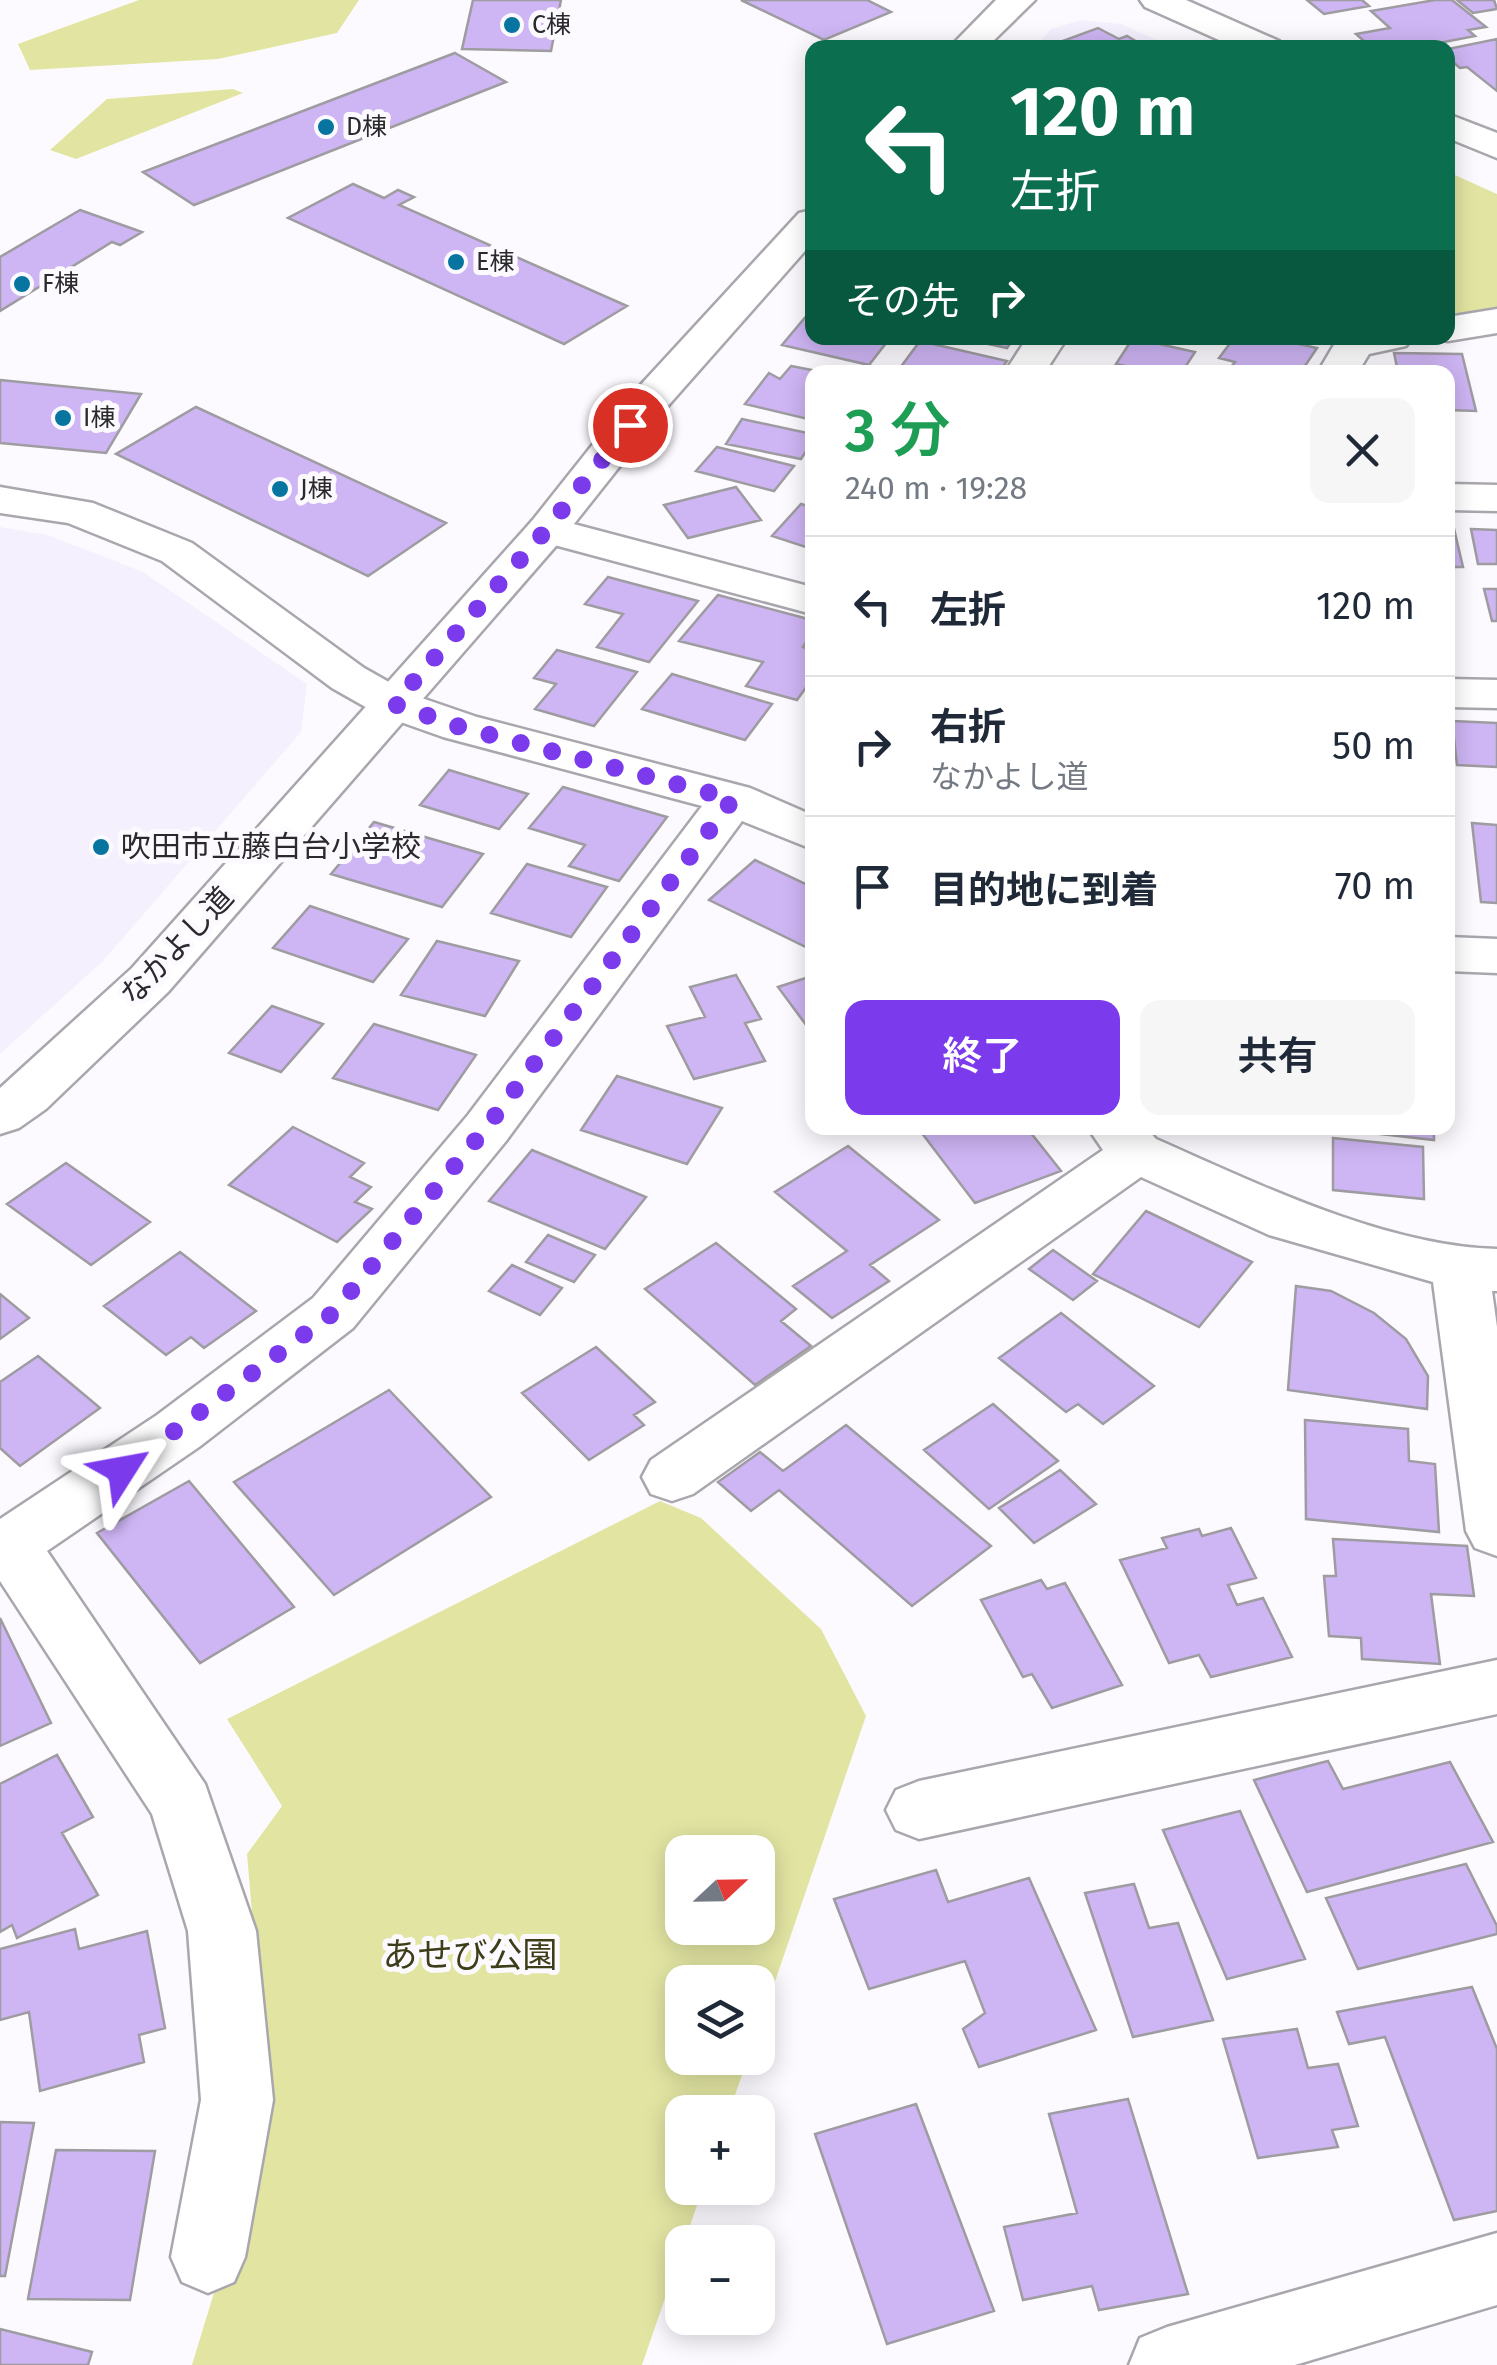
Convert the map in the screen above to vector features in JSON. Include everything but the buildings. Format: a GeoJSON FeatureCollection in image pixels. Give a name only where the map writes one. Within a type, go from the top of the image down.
{"type":"FeatureCollection","features":[{"type":"Feature","properties":{"kind":"street"},"geometry":{"type":"LineString","coordinates":[[973,40],[1018,0]]}},
{"type":"Feature","properties":{"kind":"street"},"geometry":{"type":"LineString","coordinates":[[1157,0],[1249,40]]}},
{"type":"Feature","properties":{"kind":"street"},"geometry":{"type":"LineString","coordinates":[[1455,129],[1497,147]]}},
{"type":"Feature","properties":{"kind":"street","name":"なかよし道"},"geometry":{"type":"LineString","coordinates":[[0,1115],[28,1096],[150,980],[546,530],[651,399],[805,235]]}},
{"type":"Feature","properties":{"kind":"street"},"geometry":{"type":"LineString","coordinates":[[1455,328],[1497,321]]}},
{"type":"Feature","properties":{"kind":"street"},"geometry":{"type":"LineString","coordinates":[[1455,497],[1497,498]]}},
{"type":"Feature","properties":{"kind":"street"},"geometry":{"type":"LineString","coordinates":[[0,500],[78,512],[176,552],[348,678],[394,704],[460,727],[733,799],[805,831]]}},
{"type":"Feature","properties":{"kind":"street"},"geometry":{"type":"LineString","coordinates":[[546,530],[805,600]]}},
{"type":"Feature","properties":{"kind":"street"},"geometry":{"type":"LineString","coordinates":[[1455,693],[1497,694]]}},
{"type":"Feature","properties":{"kind":"street"},"geometry":{"type":"LineString","coordinates":[[208,2256],[237,2100],[222,1931],[182,1804],[5,1549],[178,1432],[333,1313],[486,1128],[733,799]]}},
{"type":"Feature","properties":{"kind":"street"},"geometry":{"type":"LineString","coordinates":[[1455,954],[1497,956]]}},
{"type":"Feature","properties":{"kind":"street"},"geometry":{"type":"LineString","coordinates":[[672,1477],[1126,1140],[1289,1221],[1478,1269],[1497,1532]]}},
{"type":"Feature","properties":{"kind":"street"},"geometry":{"type":"LineString","coordinates":[[919,1810],[1497,1688]]}},
{"type":"Feature","properties":{"kind":"street"},"geometry":{"type":"LineString","coordinates":[[1167,2365],[1497,2269]]}},
{"type":"Feature","properties":{"kind":"shaded area"},"geometry":{"type":"Polygon","coordinates":[[[1081,20],[1121,24],[1156,40],[1041,40],[1051,29],[1081,20]]]}},
{"type":"Feature","properties":{"kind":"shaded area","name":"吹田市立藤白台小学校"},"geometry":{"type":"Polygon","coordinates":[[[0,527],[48,535],[143,572],[307,684],[301,732],[103,961],[0,1054],[0,527]]]}},
{"type":"Feature","properties":{"kind":"green space"},"geometry":{"type":"Polygon","coordinates":[[[139,0],[359,0],[337,33],[218,59],[30,70],[18,44],[139,0]]]}},
{"type":"Feature","properties":{"kind":"green space"},"geometry":{"type":"Polygon","coordinates":[[[233,89],[243,93],[76,159],[50,150],[107,99],[233,89]]]}},
{"type":"Feature","properties":{"kind":"green space"},"geometry":{"type":"Polygon","coordinates":[[[1455,175],[1497,194],[1497,307],[1455,314],[1455,175]]]}},
{"type":"Feature","properties":{"kind":"green space","name":"あせび公園"},"geometry":{"type":"Polygon","coordinates":[[[660,1501],[701,1518],[821,1629],[866,1716],[775,1981],[775,1965],[665,1965],[665,2075],[742,2075],[735,2095],[665,2095],[665,2205],[697,2205],[690,2225],[665,2225],[665,2298],[642,2365],[192,2365],[267,2091],[247,1854],[282,1806],[227,1719],[660,1501]]]}},
{"type":"Feature","properties":{"kind":"place","name":"C棟"},"geometry":{"type":"Point","coordinates":[512,25]}},
{"type":"Feature","properties":{"kind":"place","name":"D棟"},"geometry":{"type":"Point","coordinates":[326,127]}},
{"type":"Feature","properties":{"kind":"place","name":"E棟"},"geometry":{"type":"Point","coordinates":[456,262]}},
{"type":"Feature","properties":{"kind":"place","name":"F棟"},"geometry":{"type":"Point","coordinates":[22,284]}},
{"type":"Feature","properties":{"kind":"place","name":"I棟"},"geometry":{"type":"Point","coordinates":[63,418]}},
{"type":"Feature","properties":{"kind":"place","name":"J棟"},"geometry":{"type":"Point","coordinates":[280,489]}},
{"type":"Feature","properties":{"kind":"place","name":"吹田市立藤白台小学校"},"geometry":{"type":"Point","coordinates":[101,847]}},
{"type":"Feature","properties":{"kind":"route"},"geometry":{"type":"LineString","coordinates":[[122,1470],[333,1313],[486,1128],[733,799],[460,727],[394,704],[546,530],[630,425]]}}]}
